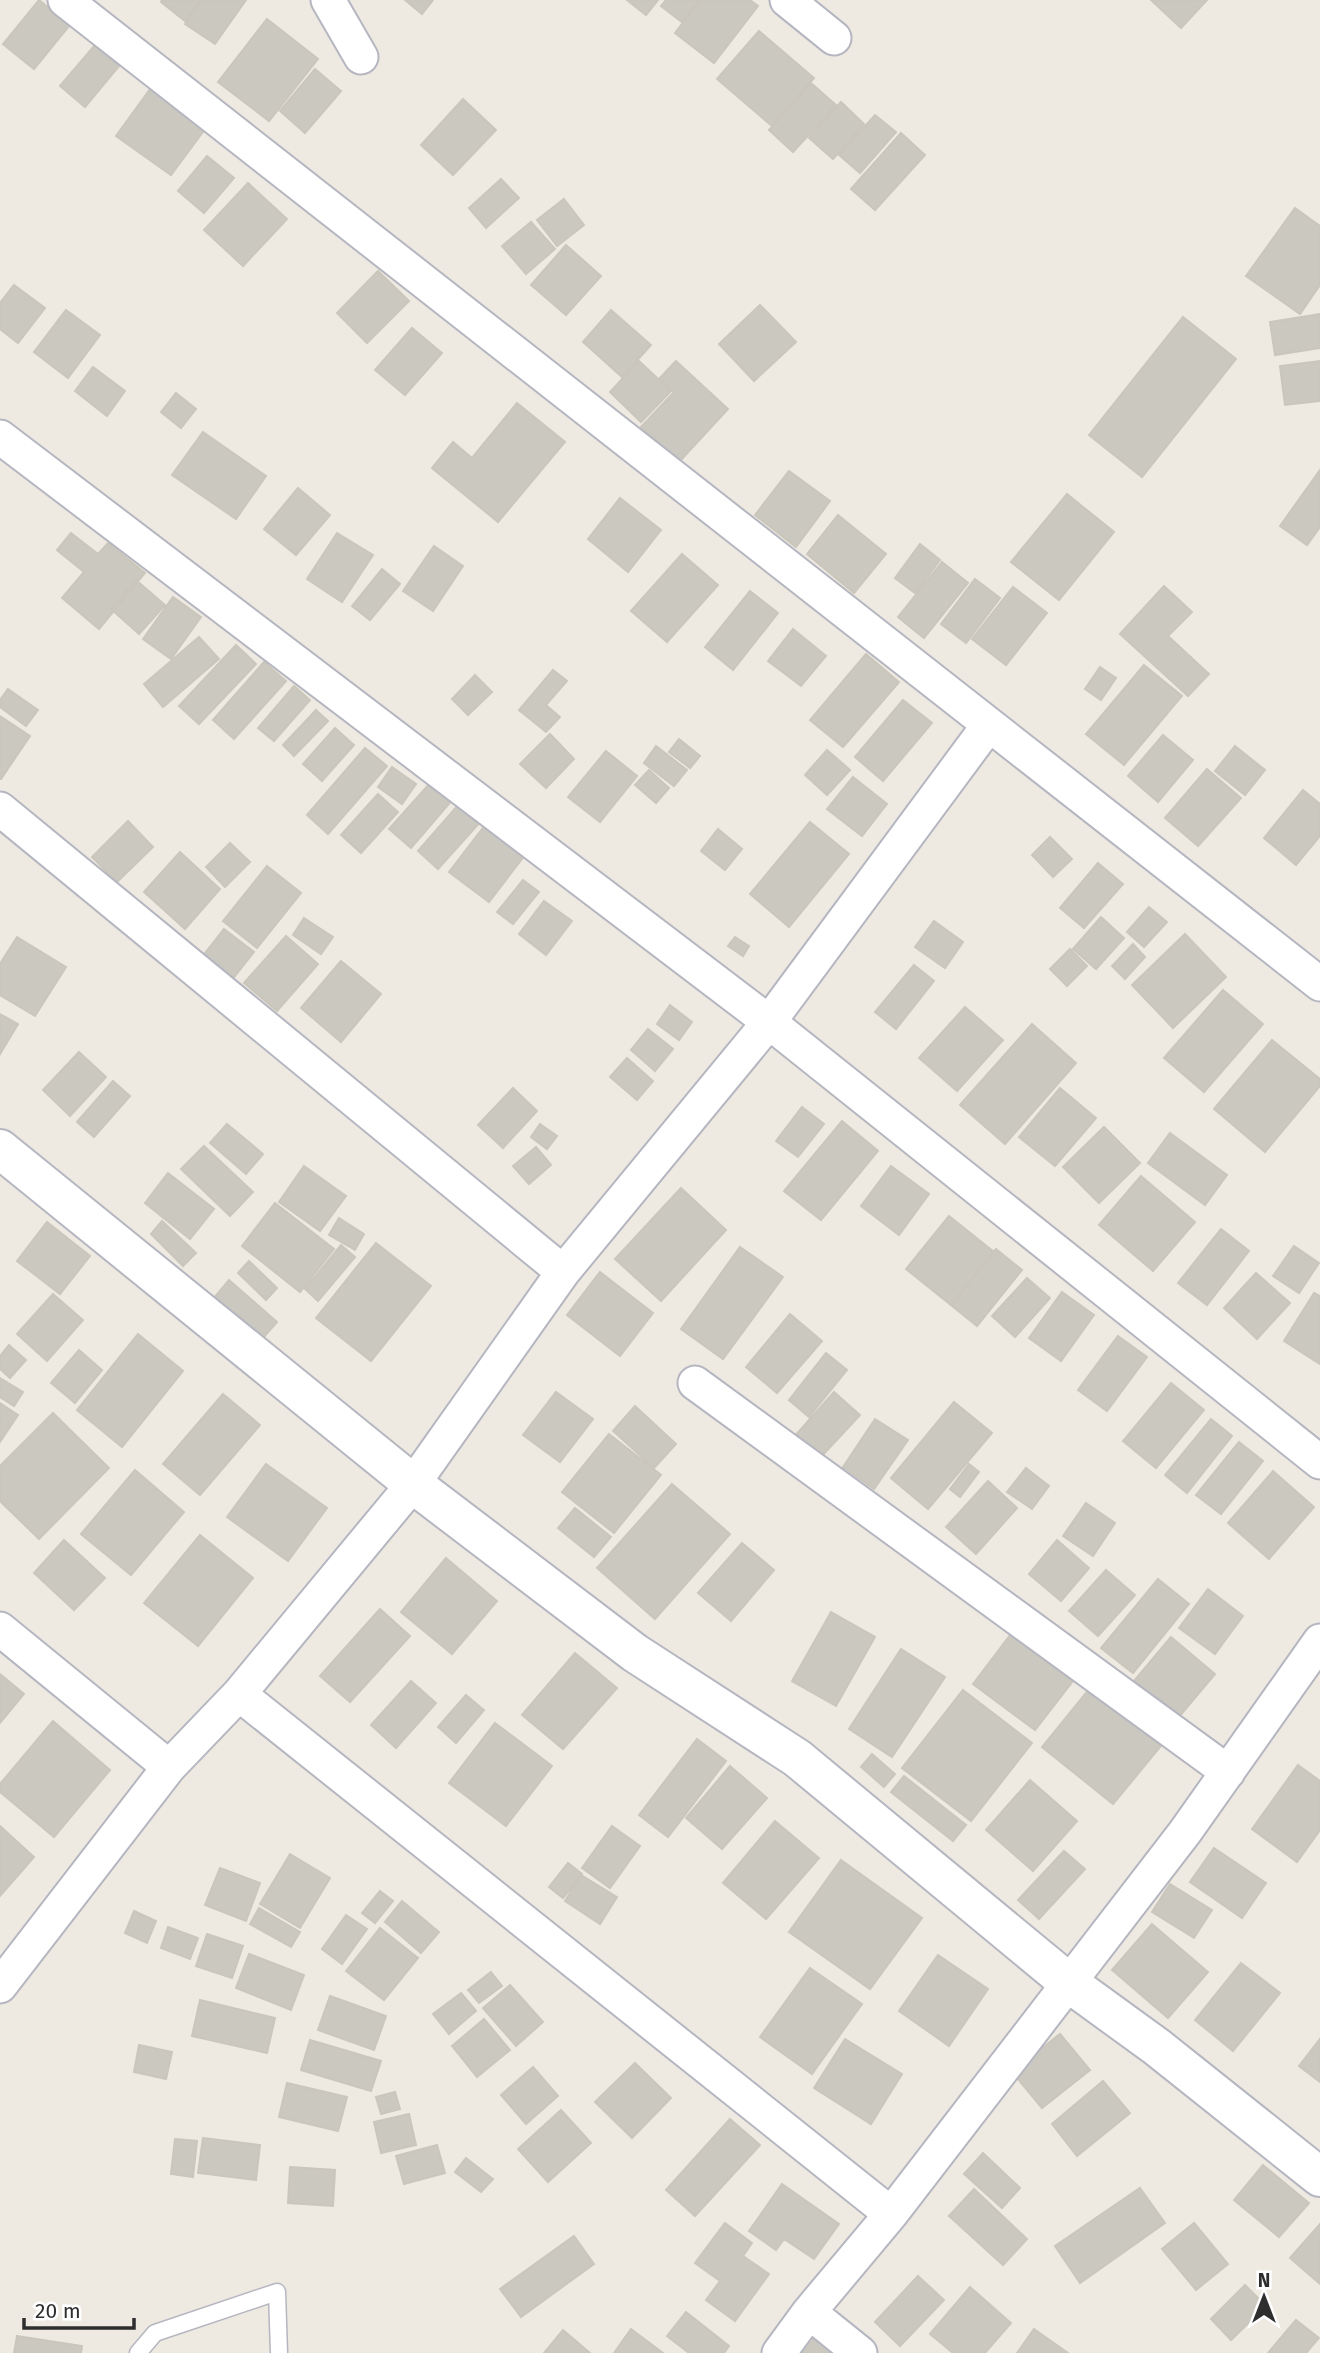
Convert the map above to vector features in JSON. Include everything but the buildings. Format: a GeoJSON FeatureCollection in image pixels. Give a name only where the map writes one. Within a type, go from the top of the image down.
{"type":"FeatureCollection","features":[{"type":"Feature","properties":{"kind":"street"},"geometry":{"type":"LineString","coordinates":[[65,0],[1320,984]]}},
{"type":"Feature","properties":{"kind":"street"},"geometry":{"type":"LineString","coordinates":[[328,0],[361,57]]}},
{"type":"Feature","properties":{"kind":"street"},"geometry":{"type":"LineString","coordinates":[[787,0],[834,38]]}},
{"type":"Feature","properties":{"kind":"street"},"geometry":{"type":"LineString","coordinates":[[0,437],[769,1023],[1320,1462]]}},
{"type":"Feature","properties":{"kind":"street"},"geometry":{"type":"LineString","coordinates":[[0,1986],[169,1767],[239,1694],[413,1484],[563,1272],[769,1023],[988,726]]}},
{"type":"Feature","properties":{"kind":"street"},"geometry":{"type":"LineString","coordinates":[[0,809],[563,1272]]}},
{"type":"Feature","properties":{"kind":"street"},"geometry":{"type":"LineString","coordinates":[[0,1149],[413,1484],[635,1653],[797,1758],[1069,1983],[1157,2047],[1320,2177]]}},
{"type":"Feature","properties":{"kind":"street"},"geometry":{"type":"LineString","coordinates":[[695,1383],[1228,1772]]}},
{"type":"Feature","properties":{"kind":"street"},"geometry":{"type":"LineString","coordinates":[[0,1629],[169,1767]]}},
{"type":"Feature","properties":{"kind":"street"},"geometry":{"type":"LineString","coordinates":[[779,2353],[809,2312],[891,2214],[1185,1832],[1320,1641]]}},
{"type":"Feature","properties":{"kind":"street"},"geometry":{"type":"LineString","coordinates":[[239,1694],[891,2214]]}},
{"type":"Feature","properties":{"kind":"street"},"geometry":{"type":"LineString","coordinates":[[809,2312],[860,2353]]}},
{"type":"Feature","properties":{"kind":"lane"},"geometry":{"type":"LineString","coordinates":[[138,2353],[155,2333],[277,2292],[279,2353]]}}]}
